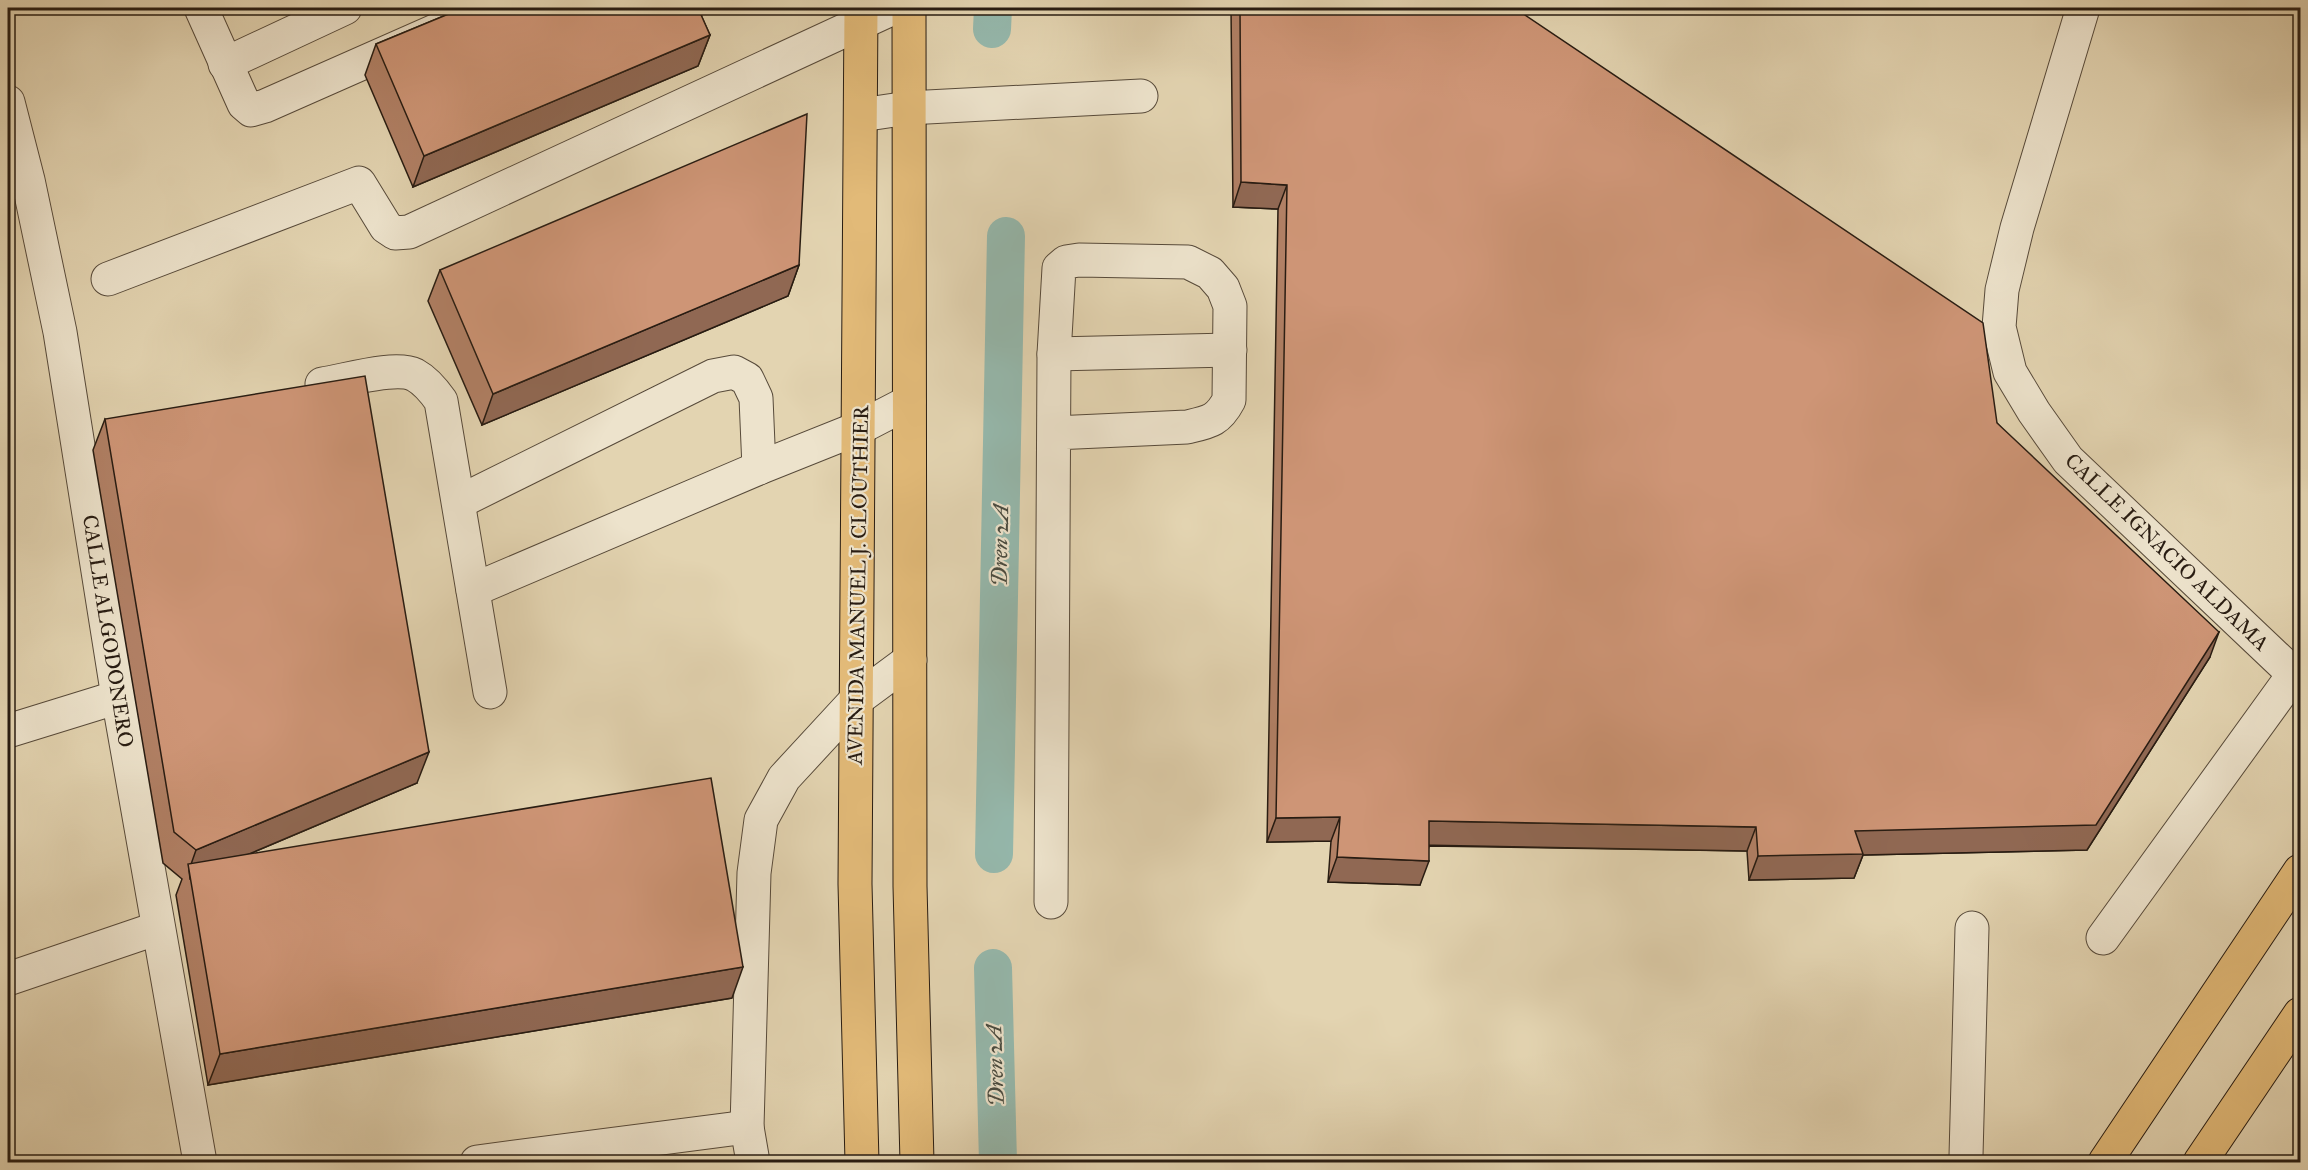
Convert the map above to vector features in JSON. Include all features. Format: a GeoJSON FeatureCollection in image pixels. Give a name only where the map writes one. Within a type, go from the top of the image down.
{"type":"FeatureCollection","features":[{"type":"Feature","properties":{"kind":"main road"},"geometry":{"type":"LineString","coordinates":[[909,8],[910,886],[917,1162]]}},
{"type":"Feature","properties":{"kind":"main road","name":"AVENIDA MANUEL J. CLOUTHIER"},"geometry":{"type":"LineString","coordinates":[[861,15],[855,884],[862,1162]]}},
{"type":"Feature","properties":{"kind":"main road"},"geometry":{"type":"LineString","coordinates":[[2105,1162],[2301,871]]}},
{"type":"Feature","properties":{"kind":"main road"},"geometry":{"type":"LineString","coordinates":[[2200,1162],[2301,1014]]}},
{"type":"Feature","properties":{"kind":"street"},"geometry":{"type":"LineString","coordinates":[[201,8],[244,105],[251,110],[430,19],[487,8]]}},
{"type":"Feature","properties":{"kind":"street"},"geometry":{"type":"LineString","coordinates":[[225,64],[345,8]]}},
{"type":"Feature","properties":{"kind":"street"},"geometry":{"type":"LineString","coordinates":[[108,279],[359,183],[386,227],[395,233],[409,232],[861,15],[893,8]]}},
{"type":"Feature","properties":{"kind":"street","name":"CALLE IGNACIO ALDAMA"},"geometry":{"type":"LineString","coordinates":[[2083,8],[2017,228],[2002,290],[1999,327],[2010,372],[2034,412],[2068,460],[2297,677]]}},
{"type":"Feature","properties":{"kind":"street"},"geometry":{"type":"LineString","coordinates":[[861,115],[908,108],[1141,96]]}},
{"type":"Feature","properties":{"kind":"street","name":"CALLE ALGODONERO"},"geometry":{"type":"LineString","coordinates":[[8,102],[28,180],[60,332],[118,697],[200,1162]]}},
{"type":"Feature","properties":{"kind":"street"},"geometry":{"type":"LineString","coordinates":[[1052,903],[1054,354],[1059,268],[1066,262],[1079,260],[1188,262],[1210,273],[1223,288],[1230,306],[1229,400],[1222,414],[1206,422],[1187,427],[1054,433]]}},
{"type":"Feature","properties":{"kind":"street"},"geometry":{"type":"LineString","coordinates":[[1054,354],[1230,350]]}},
{"type":"Feature","properties":{"kind":"street"},"geometry":{"type":"LineString","coordinates":[[293,390],[394,372],[413,374],[429,385],[441,401],[490,692]]}},
{"type":"Feature","properties":{"kind":"street"},"geometry":{"type":"LineString","coordinates":[[459,502],[713,376],[734,372],[747,379],[756,398],[759,468]]}},
{"type":"Feature","properties":{"kind":"street"},"geometry":{"type":"LineString","coordinates":[[473,590],[759,468],[859,428],[909,402]]}},
{"type":"Feature","properties":{"kind":"street"},"geometry":{"type":"LineString","coordinates":[[753,1162],[747,1126],[754,873],[761,820],[784,778],[856,700],[910,660]]}},
{"type":"Feature","properties":{"kind":"street"},"geometry":{"type":"LineString","coordinates":[[2103,938],[2297,677]]}},
{"type":"Feature","properties":{"kind":"street"},"geometry":{"type":"LineString","coordinates":[[8,731],[118,697]]}},
{"type":"Feature","properties":{"kind":"street"},"geometry":{"type":"LineString","coordinates":[[8,979],[158,928]]}},
{"type":"Feature","properties":{"kind":"street"},"geometry":{"type":"LineString","coordinates":[[1966,1156],[1972,928]]}},
{"type":"Feature","properties":{"kind":"street"},"geometry":{"type":"LineString","coordinates":[[477,1162],[610,1153],[747,1126]]}},
{"type":"Feature","properties":{"kind":"building"},"geometry":{"type":"Polygon","coordinates":[[[463,8],[698,8],[710,35],[424,156],[376,44],[463,8]]]}},
{"type":"Feature","properties":{"kind":"building"},"geometry":{"type":"Polygon","coordinates":[[[1240,8],[1508,8],[1522,13],[1983,323],[1997,423],[2219,632],[2096,825],[1855,831],[1863,854],[1758,856],[1756,827],[1429,821],[1429,861],[1337,857],[1340,817],[1276,818],[1287,185],[1241,182],[1240,8]]]}},
{"type":"Feature","properties":{"kind":"building"},"geometry":{"type":"Polygon","coordinates":[[[807,114],[799,265],[493,394],[440,270],[807,114]]]}},
{"type":"Feature","properties":{"kind":"building"},"geometry":{"type":"Polygon","coordinates":[[[365,376],[429,752],[196,850],[174,832],[105,419],[365,376]]]}},
{"type":"Feature","properties":{"kind":"building"},"geometry":{"type":"Polygon","coordinates":[[[711,778],[743,967],[220,1054],[188,864],[711,778]]]}},
{"type":"Feature","properties":{"kind":"waterway","name":"Dren 2A"},"geometry":{"type":"LineString","coordinates":[[992,29],[993,8]]}},
{"type":"Feature","properties":{"kind":"waterway","name":"Dren 2A"},"geometry":{"type":"LineString","coordinates":[[994,854],[1006,236]]}},
{"type":"Feature","properties":{"kind":"waterway","name":"Dren 2A"},"geometry":{"type":"LineString","coordinates":[[993,968],[998,1162]]}}]}
